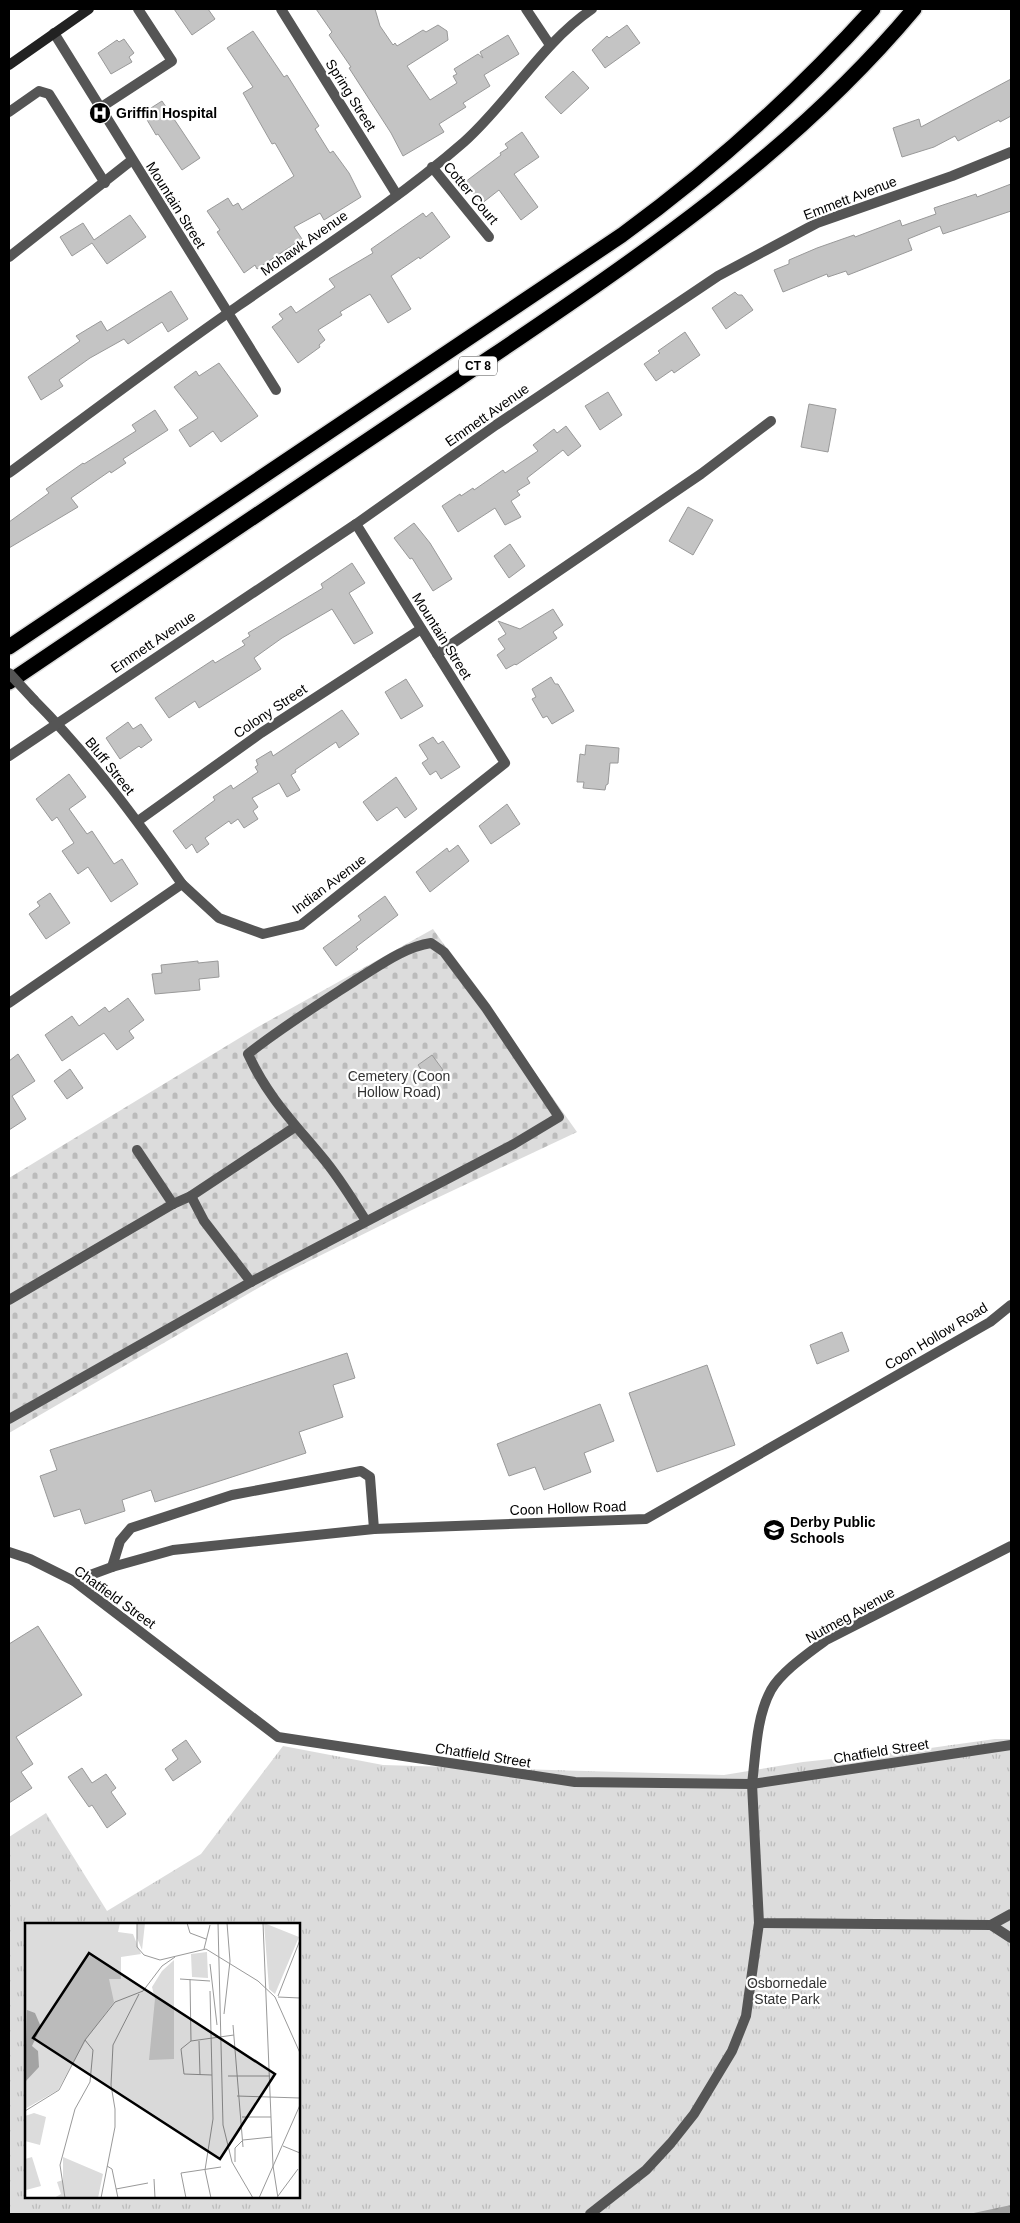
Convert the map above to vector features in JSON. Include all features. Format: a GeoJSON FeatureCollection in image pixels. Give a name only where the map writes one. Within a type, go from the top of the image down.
{"type":"FeatureCollection","features":[{"type":"Feature","properties":{"kind":"highway","name":"CT 8"},"geometry":{"type":"LineString","coordinates":[[9,647],[614,240],[669,201],[775,110],[831,55],[872,9]]}},
{"type":"Feature","properties":{"kind":"highway","name":"CT 8"},"geometry":{"type":"LineString","coordinates":[[9,682],[538,325],[686,222],[756,166],[818,111],[914,9]]}},
{"type":"Feature","properties":{"kind":"highway"},"geometry":{"type":"LineString","coordinates":[[9,639],[56,615]]}},
{"type":"Feature","properties":{"kind":"main road"},"geometry":{"type":"LineString","coordinates":[[9,65],[89,9]]}},
{"type":"Feature","properties":{"kind":"street"},"geometry":{"type":"LineString","coordinates":[[100,108],[172,62],[138,9]]}},
{"type":"Feature","properties":{"kind":"street","name":"Spring Street"},"geometry":{"type":"LineString","coordinates":[[281,9],[397,195]]}},
{"type":"Feature","properties":{"kind":"street"},"geometry":{"type":"LineString","coordinates":[[526,9],[550,45]]}},
{"type":"Feature","properties":{"kind":"street","name":"Mohawk Avenue"},"geometry":{"type":"LineString","coordinates":[[9,473],[228,312],[397,195],[464,142],[550,45],[574,22],[592,9]]}},
{"type":"Feature","properties":{"kind":"street","name":"Mountain Street"},"geometry":{"type":"LineString","coordinates":[[54,33],[276,390]]}},
{"type":"Feature","properties":{"kind":"street"},"geometry":{"type":"LineString","coordinates":[[9,112],[39,91],[44,91],[48,94],[105,183]]}},
{"type":"Feature","properties":{"kind":"street","name":"Emmett Avenue"},"geometry":{"type":"LineString","coordinates":[[9,756],[56,722],[356,524],[496,425],[718,276],[817,223],[952,176],[1011,152]]}},
{"type":"Feature","properties":{"kind":"street"},"geometry":{"type":"LineString","coordinates":[[9,257],[132,160]]}},
{"type":"Feature","properties":{"kind":"street","name":"Cotter Court"},"geometry":{"type":"LineString","coordinates":[[432,167],[489,237]]}},
{"type":"Feature","properties":{"kind":"street"},"geometry":{"type":"LineString","coordinates":[[437,654],[693,480],[771,421]]}},
{"type":"Feature","properties":{"kind":"street","name":"Mountain Street"},"geometry":{"type":"LineString","coordinates":[[356,524],[505,763]]}},
{"type":"Feature","properties":{"kind":"street","name":"Colony Street"},"geometry":{"type":"LineString","coordinates":[[138,821],[261,733],[422,629]]}},
{"type":"Feature","properties":{"kind":"street","name":"Bluff Street"},"geometry":{"type":"LineString","coordinates":[[9,674],[56,722],[138,821],[182,884]]}},
{"type":"Feature","properties":{"kind":"street","name":"Indian Avenue"},"geometry":{"type":"LineString","coordinates":[[182,884],[219,918],[263,934],[300,925],[505,763]]}},
{"type":"Feature","properties":{"kind":"street"},"geometry":{"type":"LineString","coordinates":[[9,1003],[182,884]]}},
{"type":"Feature","properties":{"kind":"street"},"geometry":{"type":"LineString","coordinates":[[9,1419],[251,1282],[514,1144],[559,1117],[486,1008],[444,952],[431,943],[418,945],[387,961],[285,1024],[248,1054],[258,1077],[273,1100],[323,1158],[366,1221]]}},
{"type":"Feature","properties":{"kind":"street"},"geometry":{"type":"LineString","coordinates":[[9,1300],[172,1204],[191,1196],[295,1127]]}},
{"type":"Feature","properties":{"kind":"street"},"geometry":{"type":"LineString","coordinates":[[137,1150],[172,1204]]}},
{"type":"Feature","properties":{"kind":"street"},"geometry":{"type":"LineString","coordinates":[[191,1196],[204,1221],[251,1282]]}},
{"type":"Feature","properties":{"kind":"street","name":"Coon Hollow Road"},"geometry":{"type":"LineString","coordinates":[[74,1581],[112,1567],[173,1550],[374,1529],[646,1519],[990,1322],[1011,1305]]}},
{"type":"Feature","properties":{"kind":"street"},"geometry":{"type":"LineString","coordinates":[[112,1567],[120,1541],[131,1528],[232,1495],[361,1471],[370,1477],[374,1529]]}},
{"type":"Feature","properties":{"kind":"street","name":"Nutmeg Avenue"},"geometry":{"type":"LineString","coordinates":[[590,2214],[646,2170],[694,2114],[732,2051],[746,2016],[759,1923],[752,1784],[760,1717],[772,1688],[798,1661],[826,1640],[1011,1546]]}},
{"type":"Feature","properties":{"kind":"street","name":"Chatfield Street"},"geometry":{"type":"LineString","coordinates":[[9,1552],[30,1559],[74,1581],[278,1737],[575,1782],[752,1784],[1011,1745]]}},
{"type":"Feature","properties":{"kind":"street"},"geometry":{"type":"LineString","coordinates":[[759,1923],[991,1925],[1011,1914]]}},
{"type":"Feature","properties":{"kind":"street"},"geometry":{"type":"LineString","coordinates":[[991,1925],[1011,1938]]}},
{"type":"Feature","properties":{"kind":"green space","name":"Cemetery (Coon Hollow Road)"},"geometry":{"type":"Polygon","coordinates":[[[433,929],[577,1132],[420,1206],[279,1276],[9,1433],[9,1178],[256,1028],[433,929]]]}},
{"type":"Feature","properties":{"kind":"green space","name":"Osbornedale State Park"},"geometry":{"type":"Polygon","coordinates":[[[995,1739],[1011,1739],[1011,2214],[9,2214],[9,1837],[46,1813],[107,1911],[201,1854],[283,1746],[383,1765],[724,1775],[803,1762],[916,1750],[995,1739]]]}},
{"type":"Feature","properties":{"kind":"water"},"geometry":{"type":"Polygon","coordinates":[[[1011,2205],[1011,2214],[969,2214],[1011,2205]]]}},
{"type":"Feature","properties":{"kind":"building"},"geometry":{"type":"Polygon","coordinates":[[[174,9],[208,9],[215,19],[192,35],[174,9]]]}},
{"type":"Feature","properties":{"kind":"building"},"geometry":{"type":"Polygon","coordinates":[[[316,9],[375,9],[380,26],[393,45],[395,43],[397,46],[423,30],[426,32],[438,25],[447,31],[448,40],[407,66],[430,100],[457,83],[453,76],[457,74],[454,69],[478,54],[483,58],[480,52],[508,35],[519,54],[484,75],[490,86],[463,103],[466,107],[439,124],[444,132],[403,156],[391,133],[349,68],[351,67],[329,35],[332,32],[316,9]]]}},
{"type":"Feature","properties":{"kind":"building"},"geometry":{"type":"Polygon","coordinates":[[[627,25],[640,43],[605,68],[592,50],[607,36],[609,38],[627,25]]]}},
{"type":"Feature","properties":{"kind":"building"},"geometry":{"type":"Polygon","coordinates":[[[253,31],[284,77],[287,75],[319,126],[315,129],[330,153],[333,151],[349,173],[361,197],[324,220],[320,213],[294,227],[302,239],[257,269],[255,265],[244,273],[217,232],[220,230],[207,211],[228,198],[233,206],[238,203],[242,210],[294,176],[275,143],[272,144],[243,93],[253,87],[227,48],[253,31]]]}},
{"type":"Feature","properties":{"kind":"building"},"geometry":{"type":"Polygon","coordinates":[[[124,39],[134,53],[129,57],[132,62],[111,74],[98,53],[117,40],[119,42],[124,39]]]}},
{"type":"Feature","properties":{"kind":"building"},"geometry":{"type":"Polygon","coordinates":[[[573,71],[589,88],[561,114],[545,97],[573,71]]]}},
{"type":"Feature","properties":{"kind":"building"},"geometry":{"type":"Polygon","coordinates":[[[1011,79],[1011,116],[1000,122],[999,120],[958,141],[955,136],[934,147],[902,157],[893,128],[919,119],[921,127],[1011,79]]]}},
{"type":"Feature","properties":{"kind":"building"},"geometry":{"type":"Polygon","coordinates":[[[162,101],[200,158],[182,170],[158,134],[156,135],[143,113],[162,101]]]}},
{"type":"Feature","properties":{"kind":"building"},"geometry":{"type":"Polygon","coordinates":[[[522,132],[539,157],[514,174],[538,207],[521,220],[499,190],[481,204],[465,182],[501,155],[500,153],[508,148],[505,144],[522,132]]]}},
{"type":"Feature","properties":{"kind":"building"},"geometry":{"type":"Polygon","coordinates":[[[1011,184],[1011,211],[943,234],[940,226],[908,239],[912,250],[848,275],[846,271],[828,277],[827,274],[783,292],[774,270],[789,264],[789,260],[817,248],[854,235],[855,237],[900,220],[902,226],[936,214],[934,208],[976,194],[977,197],[1011,184]]]}},
{"type":"Feature","properties":{"kind":"building"},"geometry":{"type":"Polygon","coordinates":[[[432,212],[450,237],[420,259],[419,257],[391,276],[411,309],[388,323],[370,294],[340,312],[342,315],[318,330],[325,340],[319,345],[320,347],[298,363],[272,327],[283,319],[279,314],[291,306],[296,313],[335,287],[329,279],[373,253],[371,249],[423,213],[426,217],[432,212]]]}},
{"type":"Feature","properties":{"kind":"building"},"geometry":{"type":"Polygon","coordinates":[[[130,215],[146,237],[107,264],[92,243],[72,256],[60,237],[83,223],[94,240],[130,215]]]}},
{"type":"Feature","properties":{"kind":"building"},"geometry":{"type":"Polygon","coordinates":[[[171,291],[188,319],[168,332],[162,322],[128,344],[124,339],[90,358],[59,380],[63,386],[41,400],[28,377],[80,341],[76,336],[101,321],[107,331],[171,291]]]}},
{"type":"Feature","properties":{"kind":"building"},"geometry":{"type":"Polygon","coordinates":[[[735,292],[738,295],[742,295],[753,310],[726,329],[712,308],[735,292]]]}},
{"type":"Feature","properties":{"kind":"building"},"geometry":{"type":"Polygon","coordinates":[[[685,332],[700,355],[674,373],[672,370],[656,381],[644,364],[660,353],[658,351],[685,332]]]}},
{"type":"Feature","properties":{"kind":"building"},"geometry":{"type":"Polygon","coordinates":[[[219,363],[258,416],[221,442],[213,431],[190,447],[179,430],[198,418],[174,387],[196,371],[199,376],[219,363]]]}},
{"type":"Feature","properties":{"kind":"building"},"geometry":{"type":"Polygon","coordinates":[[[608,392],[622,415],[600,430],[585,406],[608,392]]]}},
{"type":"Feature","properties":{"kind":"building"},"geometry":{"type":"Polygon","coordinates":[[[809,404],[836,409],[828,452],[801,447],[809,404]]]}},
{"type":"Feature","properties":{"kind":"building"},"geometry":{"type":"Polygon","coordinates":[[[155,410],[168,430],[123,459],[126,463],[111,473],[110,471],[71,498],[78,507],[9,548],[9,522],[49,493],[46,489],[83,463],[136,431],[132,425],[155,410]]]}},
{"type":"Feature","properties":{"kind":"building"},"geometry":{"type":"Polygon","coordinates":[[[566,426],[581,446],[568,456],[563,450],[527,478],[530,483],[517,491],[520,495],[511,501],[521,517],[505,525],[495,508],[458,532],[442,506],[460,494],[461,496],[473,488],[474,490],[503,470],[505,473],[538,451],[533,445],[554,429],[557,433],[566,426]]]}},
{"type":"Feature","properties":{"kind":"building"},"geometry":{"type":"Polygon","coordinates":[[[688,507],[713,520],[693,555],[669,541],[688,507]]]}},
{"type":"Feature","properties":{"kind":"building"},"geometry":{"type":"Polygon","coordinates":[[[414,523],[430,543],[452,579],[433,591],[412,558],[410,559],[394,538],[414,523]]]}},
{"type":"Feature","properties":{"kind":"building"},"geometry":{"type":"Polygon","coordinates":[[[510,544],[525,566],[509,578],[494,556],[510,544]]]}},
{"type":"Feature","properties":{"kind":"building"},"geometry":{"type":"Polygon","coordinates":[[[352,563],[365,583],[349,593],[373,633],[354,644],[332,609],[282,638],[254,658],[261,669],[199,708],[195,701],[169,718],[155,698],[213,660],[215,663],[245,645],[242,641],[250,636],[248,633],[323,588],[321,584],[352,563]]]}},
{"type":"Feature","properties":{"kind":"building"},"geometry":{"type":"Polygon","coordinates":[[[553,609],[563,625],[553,632],[557,638],[516,665],[506,669],[497,655],[505,649],[498,639],[506,634],[498,621],[520,629],[553,609]]]}},
{"type":"Feature","properties":{"kind":"building"},"geometry":{"type":"Polygon","coordinates":[[[551,677],[555,684],[558,684],[574,711],[552,724],[547,716],[543,718],[532,699],[536,697],[532,689],[551,677]]]}},
{"type":"Feature","properties":{"kind":"building"},"geometry":{"type":"Polygon","coordinates":[[[406,679],[423,706],[401,719],[385,692],[406,679]]]}},
{"type":"Feature","properties":{"kind":"building"},"geometry":{"type":"Polygon","coordinates":[[[342,710],[359,734],[339,748],[336,742],[295,770],[296,772],[291,775],[300,790],[287,797],[279,783],[252,798],[258,807],[253,811],[258,819],[244,828],[238,819],[231,824],[229,821],[205,838],[209,844],[197,853],[192,844],[186,849],[173,831],[215,800],[213,797],[231,785],[233,789],[258,772],[255,767],[258,765],[256,760],[271,751],[273,756],[342,710]]]}},
{"type":"Feature","properties":{"kind":"building"},"geometry":{"type":"Polygon","coordinates":[[[128,722],[133,729],[141,724],[152,740],[120,759],[106,738],[128,722]]]}},
{"type":"Feature","properties":{"kind":"building"},"geometry":{"type":"Polygon","coordinates":[[[433,737],[438,744],[443,741],[460,767],[441,779],[436,771],[430,775],[422,763],[428,759],[419,745],[433,737]]]}},
{"type":"Feature","properties":{"kind":"building"},"geometry":{"type":"Polygon","coordinates":[[[586,745],[619,748],[618,763],[610,763],[608,784],[605,790],[583,788],[584,782],[577,782],[580,754],[585,755],[586,745]]]}},
{"type":"Feature","properties":{"kind":"building"},"geometry":{"type":"Polygon","coordinates":[[[69,774],[86,797],[69,809],[87,834],[92,831],[114,864],[122,859],[138,884],[111,902],[88,867],[78,874],[62,851],[74,843],[57,817],[52,821],[36,799],[69,774]]]}},
{"type":"Feature","properties":{"kind":"building"},"geometry":{"type":"Polygon","coordinates":[[[396,777],[417,809],[405,818],[397,807],[377,821],[363,802],[396,777]]]}},
{"type":"Feature","properties":{"kind":"building"},"geometry":{"type":"Polygon","coordinates":[[[507,804],[520,824],[491,844],[479,826],[507,804]]]}},
{"type":"Feature","properties":{"kind":"building"},"geometry":{"type":"Polygon","coordinates":[[[458,845],[469,861],[430,892],[416,872],[447,848],[449,852],[458,845]]]}},
{"type":"Feature","properties":{"kind":"building"},"geometry":{"type":"Polygon","coordinates":[[[50,893],[70,923],[46,939],[29,914],[40,906],[37,902],[50,893]]]}},
{"type":"Feature","properties":{"kind":"building"},"geometry":{"type":"Polygon","coordinates":[[[385,896],[398,915],[356,947],[358,949],[336,966],[323,948],[361,920],[358,916],[385,896]]]}},
{"type":"Feature","properties":{"kind":"building"},"geometry":{"type":"Polygon","coordinates":[[[198,961],[198,963],[218,961],[219,977],[199,979],[200,990],[155,994],[152,974],[162,973],[161,965],[198,961]]]}},
{"type":"Feature","properties":{"kind":"building"},"geometry":{"type":"Polygon","coordinates":[[[128,998],[144,1020],[129,1031],[134,1038],[117,1050],[104,1033],[62,1061],[45,1035],[72,1016],[79,1026],[105,1007],[109,1012],[128,998]]]}},
{"type":"Feature","properties":{"kind":"building"},"geometry":{"type":"Polygon","coordinates":[[[18,1054],[35,1081],[12,1096],[26,1119],[9,1130],[9,1061],[18,1054]]]}},
{"type":"Feature","properties":{"kind":"building"},"geometry":{"type":"Polygon","coordinates":[[[432,1055],[443,1070],[429,1081],[418,1065],[432,1055]]]}},
{"type":"Feature","properties":{"kind":"building"},"geometry":{"type":"Polygon","coordinates":[[[70,1069],[83,1088],[67,1099],[54,1081],[70,1069]]]}},
{"type":"Feature","properties":{"kind":"building"},"geometry":{"type":"Polygon","coordinates":[[[842,1332],[849,1351],[817,1364],[810,1345],[842,1332]]]}},
{"type":"Feature","properties":{"kind":"building"},"geometry":{"type":"Polygon","coordinates":[[[347,1353],[355,1378],[333,1385],[343,1417],[299,1432],[306,1453],[155,1502],[151,1490],[122,1500],[125,1511],[85,1524],[80,1509],[54,1517],[40,1476],[57,1470],[50,1450],[347,1353]]]}},
{"type":"Feature","properties":{"kind":"building"},"geometry":{"type":"Polygon","coordinates":[[[707,1365],[735,1445],[657,1472],[629,1393],[707,1365]]]}},
{"type":"Feature","properties":{"kind":"building"},"geometry":{"type":"Polygon","coordinates":[[[600,1404],[614,1441],[584,1453],[591,1472],[544,1490],[535,1467],[509,1476],[497,1444],[600,1404]]]}},
{"type":"Feature","properties":{"kind":"building"},"geometry":{"type":"Polygon","coordinates":[[[38,1626],[82,1695],[16,1737],[33,1764],[21,1772],[32,1788],[9,1803],[9,1644],[38,1626]]]}},
{"type":"Feature","properties":{"kind":"building"},"geometry":{"type":"Polygon","coordinates":[[[186,1740],[201,1762],[173,1781],[165,1769],[178,1759],[172,1750],[186,1740]]]}},
{"type":"Feature","properties":{"kind":"building"},"geometry":{"type":"Polygon","coordinates":[[[82,1768],[92,1783],[106,1774],[116,1788],[111,1792],[126,1814],[107,1828],[92,1805],[89,1807],[68,1777],[82,1768]]]}},
{"type":"Feature","properties":{"kind":"place","name":"Griffin Hospital"},"geometry":{"type":"Point","coordinates":[100,113]}},
{"type":"Feature","properties":{"kind":"place","name":"Derby Public Schools"},"geometry":{"type":"Point","coordinates":[774,1530]}}]}
